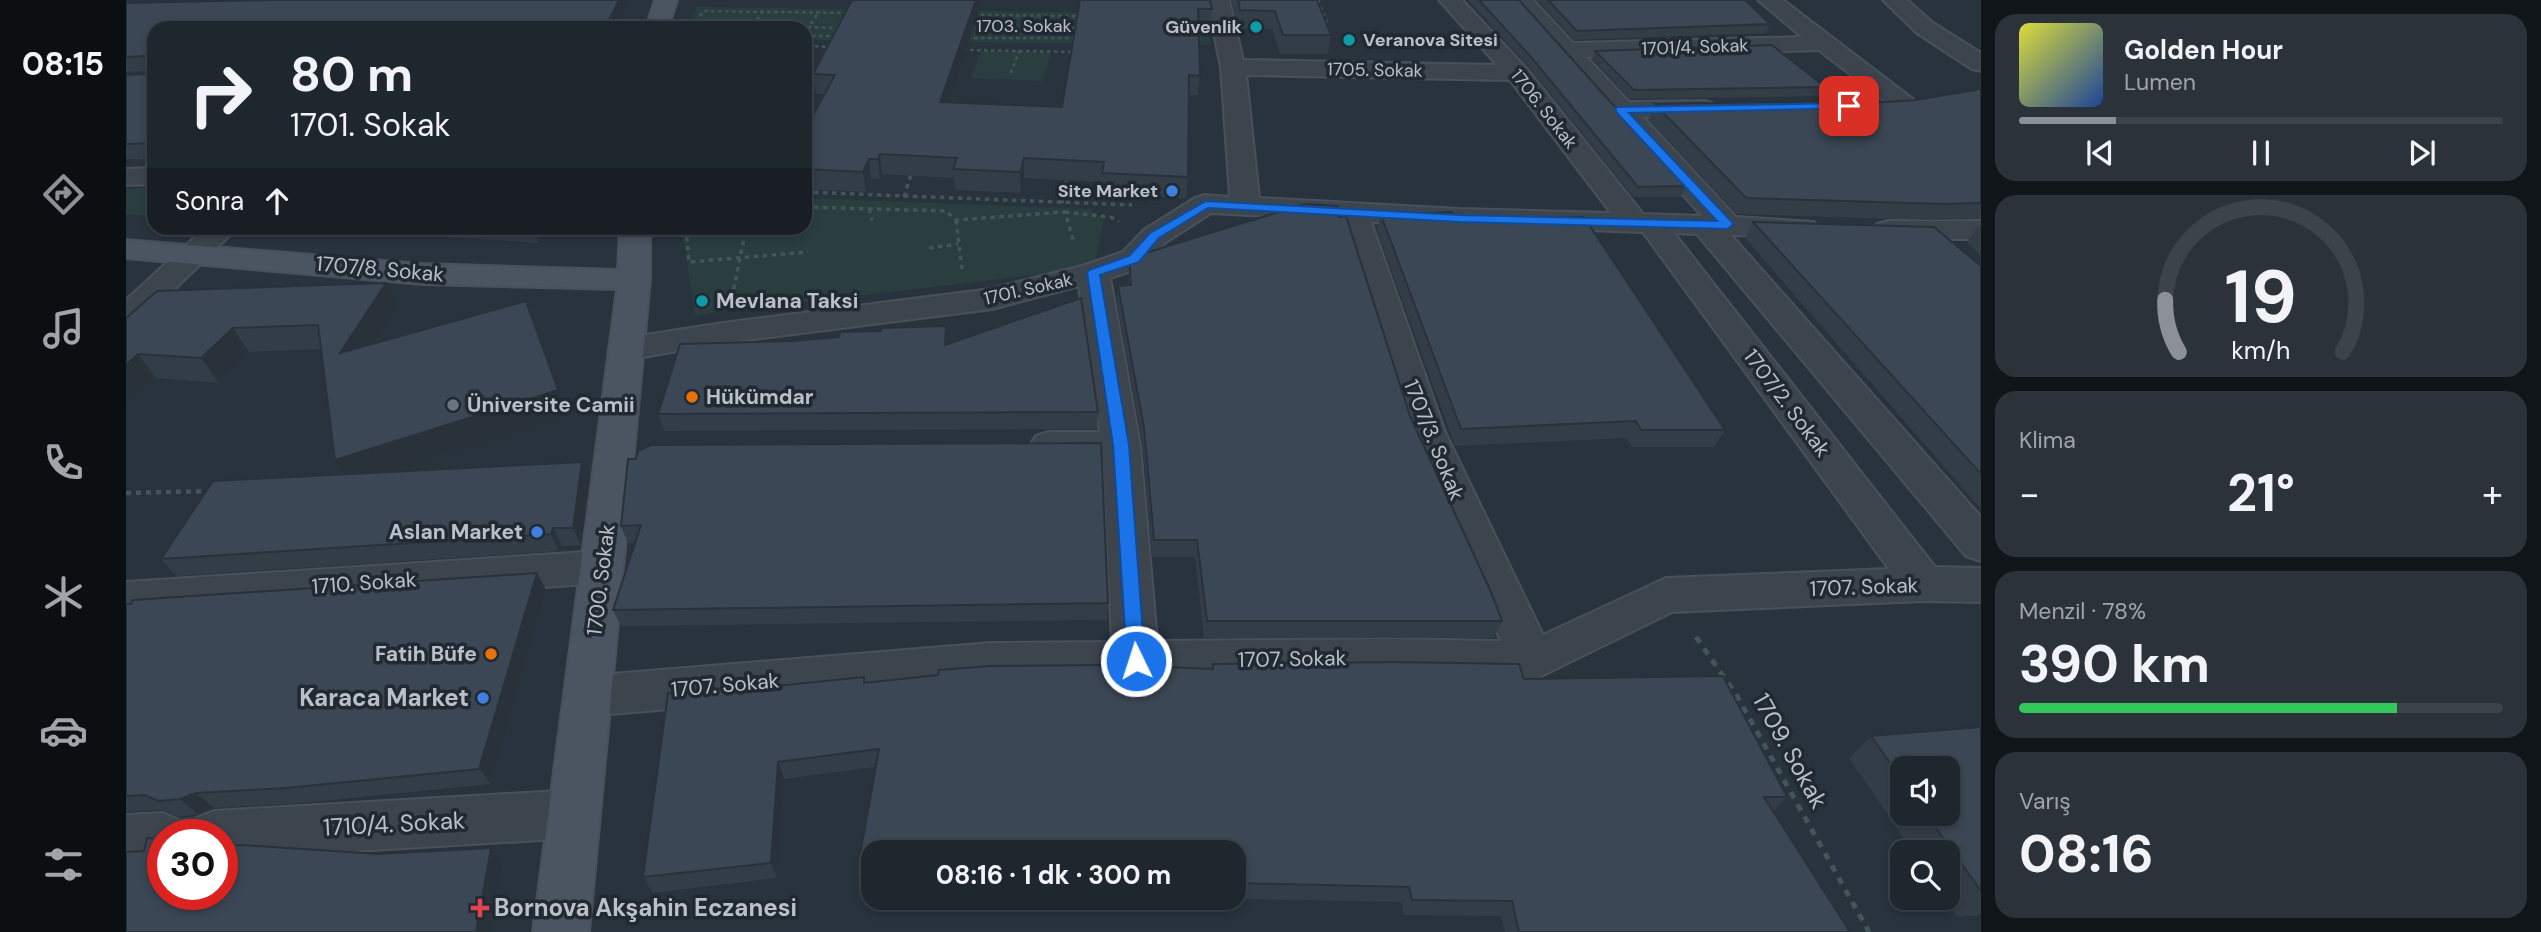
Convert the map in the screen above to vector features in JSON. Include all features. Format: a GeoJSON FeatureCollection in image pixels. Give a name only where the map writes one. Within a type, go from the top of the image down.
{"type":"FeatureCollection","features":[{"type":"Feature","properties":{"kind":"street"},"geometry":{"type":"LineString","coordinates":[[659,21],[666,0]]}},
{"type":"Feature","properties":{"kind":"street"},"geometry":{"type":"LineString","coordinates":[[1218,0],[1233,67],[1245,205]]}},
{"type":"Feature","properties":{"kind":"street","name":"1706. Sokak"},"geometry":{"type":"LineString","coordinates":[[1450,0],[1517,73],[1642,222]]}},
{"type":"Feature","properties":{"kind":"street"},"geometry":{"type":"LineString","coordinates":[[1521,0],[1620,110],[1981,545]]}},
{"type":"Feature","properties":{"kind":"street"},"geometry":{"type":"LineString","coordinates":[[1769,0],[1824,43],[1917,103],[1863,106]]}},
{"type":"Feature","properties":{"kind":"street"},"geometry":{"type":"LineString","coordinates":[[1894,0],[1925,27],[1981,64]]}},
{"type":"Feature","properties":{"kind":"street","name":"1701/4. Sokak"},"geometry":{"type":"LineString","coordinates":[[1566,50],[1824,43]]}},
{"type":"Feature","properties":{"kind":"street","name":"1705. Sokak"},"geometry":{"type":"LineString","coordinates":[[1233,67],[1517,73]]}},
{"type":"Feature","properties":{"kind":"street"},"geometry":{"type":"LineString","coordinates":[[1620,110],[1727,108]]}},
{"type":"Feature","properties":{"kind":"street"},"geometry":{"type":"LineString","coordinates":[[126,177],[147,176]]}},
{"type":"Feature","properties":{"kind":"street","name":"1701. Sokak"},"geometry":{"type":"LineString","coordinates":[[626,349],[723,333],[992,299],[1093,273],[1134,259],[1155,236],[1206,204],[1459,218],[1932,232],[1981,230]]}},
{"type":"Feature","properties":{"kind":"street","name":"1707/3. Sokak"},"geometry":{"type":"LineString","coordinates":[[1353,213],[1426,432],[1533,661]]}},
{"type":"Feature","properties":{"kind":"street","name":"1707/2. Sokak"},"geometry":{"type":"LineString","coordinates":[[1642,222],[1924,584]]}},
{"type":"Feature","properties":{"kind":"street"},"geometry":{"type":"LineString","coordinates":[[1932,232],[1961,257]]}},
{"type":"Feature","properties":{"kind":"street"},"geometry":{"type":"LineString","coordinates":[[126,318],[214,235]]}},
{"type":"Feature","properties":{"kind":"street","name":"1700. Sokak"},"geometry":{"type":"LineString","coordinates":[[561,932],[602,567],[633,456],[626,349],[634,280],[635,235]]}},
{"type":"Feature","properties":{"kind":"street","name":"1707/8. Sokak"},"geometry":{"type":"LineString","coordinates":[[126,249],[422,274],[634,280]]}},
{"type":"Feature","properties":{"kind":"street"},"geometry":{"type":"LineString","coordinates":[[1093,273],[1121,445],[1136,661]]}},
{"type":"Feature","properties":{"kind":"street"},"geometry":{"type":"LineString","coordinates":[[1010,445],[1121,445]]}},
{"type":"Feature","properties":{"kind":"street","name":"1710. Sokak"},"geometry":{"type":"LineString","coordinates":[[126,599],[602,567]]}},
{"type":"Feature","properties":{"kind":"street","name":"1707. Sokak"},"geometry":{"type":"LineString","coordinates":[[588,696],[991,662],[1388,658],[1533,661],[1666,595],[1981,584]]}},
{"type":"Feature","properties":{"kind":"street","name":"1710/4. Sokak"},"geometry":{"type":"LineString","coordinates":[[238,834],[575,814]]}},
{"type":"Feature","properties":{"kind":"street"},"geometry":{"type":"LineString","coordinates":[[126,840],[147,839]]}},
{"type":"Feature","properties":{"kind":"path"},"geometry":{"type":"LineString","coordinates":[[1318,0],[1328,25]]}},
{"type":"Feature","properties":{"kind":"path"},"geometry":{"type":"LineString","coordinates":[[703,11],[859,13]]}},
{"type":"Feature","properties":{"kind":"path"},"geometry":{"type":"LineString","coordinates":[[756,21],[763,11]]}},
{"type":"Feature","properties":{"kind":"path"},"geometry":{"type":"LineString","coordinates":[[812,23],[818,12]]}},
{"type":"Feature","properties":{"kind":"path"},"geometry":{"type":"LineString","coordinates":[[966,15],[1087,16]]}},
{"type":"Feature","properties":{"kind":"path"},"geometry":{"type":"LineString","coordinates":[[1004,23],[1006,15]]}},
{"type":"Feature","properties":{"kind":"path"},"geometry":{"type":"LineString","coordinates":[[994,28],[1004,23],[1015,28]]}},
{"type":"Feature","properties":{"kind":"path"},"geometry":{"type":"LineString","coordinates":[[812,27],[836,26],[834,31],[844,34],[812,35]]}},
{"type":"Feature","properties":{"kind":"path"},"geometry":{"type":"LineString","coordinates":[[968,28],[994,28],[1003,32],[1015,28],[1090,28]]}},
{"type":"Feature","properties":{"kind":"path"},"geometry":{"type":"LineString","coordinates":[[1002,38],[1003,32]]}},
{"type":"Feature","properties":{"kind":"path","name":"1703. Sokak"},"geometry":{"type":"LineString","coordinates":[[963,37],[1082,38]]}},
{"type":"Feature","properties":{"kind":"path"},"geometry":{"type":"LineString","coordinates":[[812,50],[814,46],[842,47]]}},
{"type":"Feature","properties":{"kind":"path"},"geometry":{"type":"LineString","coordinates":[[953,50],[1077,52]]}},
{"type":"Feature","properties":{"kind":"path"},"geometry":{"type":"LineString","coordinates":[[1011,73],[1019,51]]}},
{"type":"Feature","properties":{"kind":"path"},"geometry":{"type":"LineString","coordinates":[[1062,203],[1069,166]]}},
{"type":"Feature","properties":{"kind":"path"},"geometry":{"type":"LineString","coordinates":[[904,197],[913,170]]}},
{"type":"Feature","properties":{"kind":"path"},"geometry":{"type":"LineString","coordinates":[[812,192],[1140,204]]}},
{"type":"Feature","properties":{"kind":"path"},"geometry":{"type":"LineString","coordinates":[[812,207],[946,211],[956,220],[1065,212],[1110,217],[1155,236]]}},
{"type":"Feature","properties":{"kind":"path"},"geometry":{"type":"LineString","coordinates":[[869,209],[872,220]]}},
{"type":"Feature","properties":{"kind":"path"},"geometry":{"type":"LineString","coordinates":[[1065,212],[1078,261],[1093,273]]}},
{"type":"Feature","properties":{"kind":"path"},"geometry":{"type":"LineString","coordinates":[[687,235],[689,262],[808,252]]}},
{"type":"Feature","properties":{"kind":"path"},"geometry":{"type":"LineString","coordinates":[[723,333],[746,235]]}},
{"type":"Feature","properties":{"kind":"path"},"geometry":{"type":"LineString","coordinates":[[929,248],[958,244]]}},
{"type":"Feature","properties":{"kind":"path"},"geometry":{"type":"LineString","coordinates":[[126,493],[218,491]]}},
{"type":"Feature","properties":{"kind":"path","name":"1709. Sokak"},"geometry":{"type":"LineString","coordinates":[[1666,595],[1737,696],[1869,932]]}},
{"type":"Feature","properties":{"kind":"green space"},"geometry":{"type":"Polygon","coordinates":[[[697,7],[1204,14],[1211,45],[812,40],[812,21],[691,21],[697,7]]]}},
{"type":"Feature","properties":{"kind":"green space"},"geometry":{"type":"Polygon","coordinates":[[[981,51],[1051,52],[1043,81],[971,78],[981,51]]]}},
{"type":"Feature","properties":{"kind":"green space"},"geometry":{"type":"Polygon","coordinates":[[[147,188],[147,216],[126,214],[126,189],[147,188]]]}},
{"type":"Feature","properties":{"kind":"green space"},"geometry":{"type":"Polygon","coordinates":[[[812,198],[1089,209],[1104,219],[1094,268],[695,315],[683,235],[812,235],[812,198]]]}},
{"type":"Feature","properties":{"kind":"building"},"geometry":{"type":"Polygon","coordinates":[[[273,0],[619,0],[608,21],[147,21],[147,56],[126,57],[126,3],[273,0]]]}},
{"type":"Feature","properties":{"kind":"building"},"geometry":{"type":"Polygon","coordinates":[[[852,0],[976,0],[940,102],[1062,107],[1080,0],[1210,0],[1212,9],[1198,9],[1200,76],[1189,75],[1188,177],[1102,173],[1104,162],[1024,158],[1020,172],[953,169],[957,158],[880,154],[878,159],[869,159],[863,172],[812,169],[812,117],[835,75],[813,74],[852,0]]]}},
{"type":"Feature","properties":{"kind":"building"},"geometry":{"type":"Polygon","coordinates":[[[1238,0],[1317,0],[1331,35],[1283,35],[1275,11],[1240,10],[1238,0]]]}},
{"type":"Feature","properties":{"kind":"building"},"geometry":{"type":"Polygon","coordinates":[[[1479,0],[1519,0],[1686,186],[1638,187],[1531,57],[1479,0]]]}},
{"type":"Feature","properties":{"kind":"building"},"geometry":{"type":"Polygon","coordinates":[[[1548,0],[1745,0],[1770,24],[1577,31],[1548,0]]]}},
{"type":"Feature","properties":{"kind":"building"},"geometry":{"type":"Polygon","coordinates":[[[1772,45],[1825,87],[1634,90],[1595,51],[1772,45]]]}},
{"type":"Feature","properties":{"kind":"building"},"geometry":{"type":"Polygon","coordinates":[[[147,74],[147,143],[126,144],[126,75],[147,74]]]}},
{"type":"Feature","properties":{"kind":"building"},"geometry":{"type":"Polygon","coordinates":[[[1981,89],[1981,203],[1746,198],[1655,104],[1853,101],[1857,104],[1915,100],[1981,89]]]}},
{"type":"Feature","properties":{"kind":"building"},"geometry":{"type":"Polygon","coordinates":[[[1305,204],[1337,206],[1339,217],[1346,216],[1410,416],[1502,621],[1207,621],[1197,540],[1154,540],[1144,428],[1118,286],[1131,285],[1129,258],[1305,204]]]}},
{"type":"Feature","properties":{"kind":"building"},"geometry":{"type":"Polygon","coordinates":[[[1452,212],[1456,219],[1584,217],[1725,430],[1641,430],[1636,421],[1461,429],[1381,215],[1452,212]]]}},
{"type":"Feature","properties":{"kind":"building"},"geometry":{"type":"Polygon","coordinates":[[[1753,222],[1934,227],[1981,266],[1981,474],[1753,222]]]}},
{"type":"Feature","properties":{"kind":"building"},"geometry":{"type":"Polygon","coordinates":[[[386,283],[340,353],[526,301],[558,390],[335,460],[318,325],[233,328],[201,358],[138,354],[126,365],[126,318],[157,291],[386,283]]]}},
{"type":"Feature","properties":{"kind":"building"},"geometry":{"type":"Polygon","coordinates":[[[1081,298],[1098,412],[658,414],[680,344],[792,341],[839,337],[840,332],[881,331],[881,328],[946,326],[945,345],[1081,298]]]}},
{"type":"Feature","properties":{"kind":"building"},"geometry":{"type":"Polygon","coordinates":[[[1101,443],[1108,603],[613,610],[641,525],[621,526],[628,459],[636,459],[638,451],[651,445],[1101,443]]]}},
{"type":"Feature","properties":{"kind":"building"},"geometry":{"type":"Polygon","coordinates":[[[582,462],[573,528],[553,528],[551,534],[161,559],[213,481],[582,462]]]}},
{"type":"Feature","properties":{"kind":"building"},"geometry":{"type":"Polygon","coordinates":[[[537,573],[479,769],[286,788],[196,793],[180,799],[159,801],[144,795],[126,796],[126,604],[131,604],[133,600],[537,573]]]}},
{"type":"Feature","properties":{"kind":"building"},"geometry":{"type":"Polygon","coordinates":[[[1213,664],[1519,664],[1524,679],[1723,676],[1787,797],[1764,797],[1850,932],[1519,932],[1512,901],[1412,900],[1409,887],[1246,883],[1246,840],[863,840],[879,749],[778,762],[771,863],[643,877],[668,693],[864,677],[864,683],[938,675],[939,670],[990,666],[1111,665],[1213,669],[1213,664]]]}},
{"type":"Feature","properties":{"kind":"building"},"geometry":{"type":"Polygon","coordinates":[[[1981,727],[1981,891],[1960,862],[1960,840],[1945,840],[1935,826],[1960,826],[1960,756],[1890,756],[1890,763],[1871,736],[1981,727]]]}},
{"type":"Feature","properties":{"kind":"building"},"geometry":{"type":"Polygon","coordinates":[[[147,838],[147,910],[238,910],[238,845],[378,854],[491,848],[476,932],[126,932],[126,852],[144,851],[147,838]]]}},
{"type":"Feature","properties":{"kind":"building"},"geometry":{"type":"Polygon","coordinates":[[[861,850],[861,872],[857,872],[861,850]]]}},
{"type":"Feature","properties":{"kind":"place","name":"Güvenlik"},"geometry":{"type":"Point","coordinates":[1256,27]}},
{"type":"Feature","properties":{"kind":"place","name":"Veranova Sitesi"},"geometry":{"type":"Point","coordinates":[1349,40]}},
{"type":"Feature","properties":{"kind":"place","name":"Site Market"},"geometry":{"type":"Point","coordinates":[1172,191]}},
{"type":"Feature","properties":{"kind":"place","name":"Mevlana Taksi"},"geometry":{"type":"Point","coordinates":[702,301]}},
{"type":"Feature","properties":{"kind":"place","name":"Hükümdar"},"geometry":{"type":"Point","coordinates":[692,397]}},
{"type":"Feature","properties":{"kind":"place","name":"Üniversite Camii"},"geometry":{"type":"Point","coordinates":[453,405]}},
{"type":"Feature","properties":{"kind":"place","name":"Aslan Market"},"geometry":{"type":"Point","coordinates":[537,532]}},
{"type":"Feature","properties":{"kind":"place","name":"Fatih Büfe"},"geometry":{"type":"Point","coordinates":[491,654]}},
{"type":"Feature","properties":{"kind":"place","name":"Karaca Market"},"geometry":{"type":"Point","coordinates":[483,698]}},
{"type":"Feature","properties":{"kind":"place","name":"Bornova Akşahin Eczanesi"},"geometry":{"type":"Point","coordinates":[480,908]}},
{"type":"Feature","properties":{"kind":"route"},"geometry":{"type":"LineString","coordinates":[[1136,661],[1121,445],[1093,273],[1134,259],[1155,236],[1206,204],[1459,218],[1727,225],[1620,110],[1849,106]]}}]}
